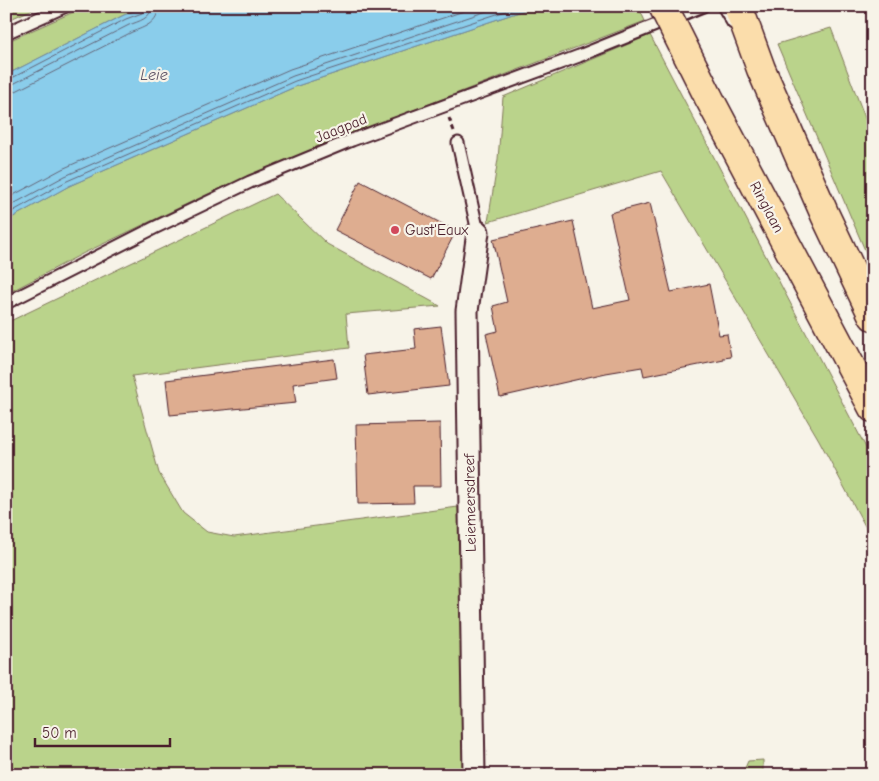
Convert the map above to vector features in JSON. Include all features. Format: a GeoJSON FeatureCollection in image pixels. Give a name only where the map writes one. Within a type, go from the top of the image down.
{"type":"FeatureCollection","features":[{"type":"Feature","properties":{"kind":"highway","name":"Ringlaan"},"geometry":{"type":"LineString","coordinates":[[663,6],[708,96],[873,408]]}},
{"type":"Feature","properties":{"kind":"highway"},"geometry":{"type":"LineString","coordinates":[[738,6],[760,69],[821,206],[873,316]]}},
{"type":"Feature","properties":{"kind":"street","name":"Leiemeersdreef"},"geometry":{"type":"LineString","coordinates":[[474,775],[467,311],[478,232]]}},
{"type":"Feature","properties":{"kind":"lane"},"geometry":{"type":"LineString","coordinates":[[6,33],[66,6]]}},
{"type":"Feature","properties":{"kind":"lane"},"geometry":{"type":"LineString","coordinates":[[723,6],[760,69]]}},
{"type":"Feature","properties":{"kind":"lane","name":"Jaagpad"},"geometry":{"type":"LineString","coordinates":[[6,303],[250,182],[352,140],[579,56],[701,7]]}},
{"type":"Feature","properties":{"kind":"lane"},"geometry":{"type":"LineString","coordinates":[[458,143],[478,232]]}},
{"type":"Feature","properties":{"kind":"path"},"geometry":{"type":"LineString","coordinates":[[449,116],[453,130]]}},
{"type":"Feature","properties":{"kind":"green space"},"geometry":{"type":"Polygon","coordinates":[[[6,6],[40,6],[6,21],[6,6]]]}},
{"type":"Feature","properties":{"kind":"green space"},"geometry":{"type":"Polygon","coordinates":[[[87,6],[146,6],[124,15],[6,75],[6,42],[87,6]]]}},
{"type":"Feature","properties":{"kind":"green space"},"geometry":{"type":"Polygon","coordinates":[[[537,6],[638,6],[645,21],[351,134],[208,194],[84,253],[6,294],[6,221],[69,186],[297,86],[537,6]]]}},
{"type":"Feature","properties":{"kind":"green space"},"geometry":{"type":"Polygon","coordinates":[[[831,28],[873,139],[873,269],[777,44],[831,28]]]}},
{"type":"Feature","properties":{"kind":"green space"},"geometry":{"type":"Polygon","coordinates":[[[650,35],[873,461],[873,541],[819,440],[661,171],[488,222],[498,159],[503,97],[650,35]]]}},
{"type":"Feature","properties":{"kind":"green space"},"geometry":{"type":"Polygon","coordinates":[[[275,194],[327,244],[440,306],[346,314],[349,348],[132,376],[159,473],[183,513],[207,532],[234,537],[458,507],[468,775],[6,775],[6,323],[275,194]]]}},
{"type":"Feature","properties":{"kind":"green space"},"geometry":{"type":"Polygon","coordinates":[[[763,760],[763,775],[742,775],[748,761],[763,760]]]}},
{"type":"Feature","properties":{"kind":"water","name":"Leie"},"geometry":{"type":"Polygon","coordinates":[[[146,6],[537,6],[297,86],[69,186],[6,221],[6,75],[124,15],[146,6]]]}},
{"type":"Feature","properties":{"kind":"building","name":"Gust'Eaux"},"geometry":{"type":"Polygon","coordinates":[[[360,181],[456,231],[431,279],[335,230],[360,181]]]}},
{"type":"Feature","properties":{"kind":"building"},"geometry":{"type":"Polygon","coordinates":[[[650,203],[671,292],[709,284],[719,335],[727,334],[731,357],[644,376],[642,367],[606,373],[500,397],[486,334],[498,331],[493,306],[507,302],[493,239],[573,221],[592,308],[630,300],[610,213],[650,203]]]}},
{"type":"Feature","properties":{"kind":"building"},"geometry":{"type":"Polygon","coordinates":[[[441,326],[449,386],[368,395],[363,355],[416,349],[414,329],[441,326]]]}},
{"type":"Feature","properties":{"kind":"building"},"geometry":{"type":"Polygon","coordinates":[[[334,359],[337,378],[293,384],[296,403],[170,415],[166,380],[334,359]]]}},
{"type":"Feature","properties":{"kind":"building"},"geometry":{"type":"Polygon","coordinates":[[[440,423],[441,486],[413,486],[414,503],[358,504],[356,425],[440,423]]]}},
{"type":"Feature","properties":{"kind":"place","name":"Gust'Eaux"},"geometry":{"type":"Point","coordinates":[395,230]}}]}
